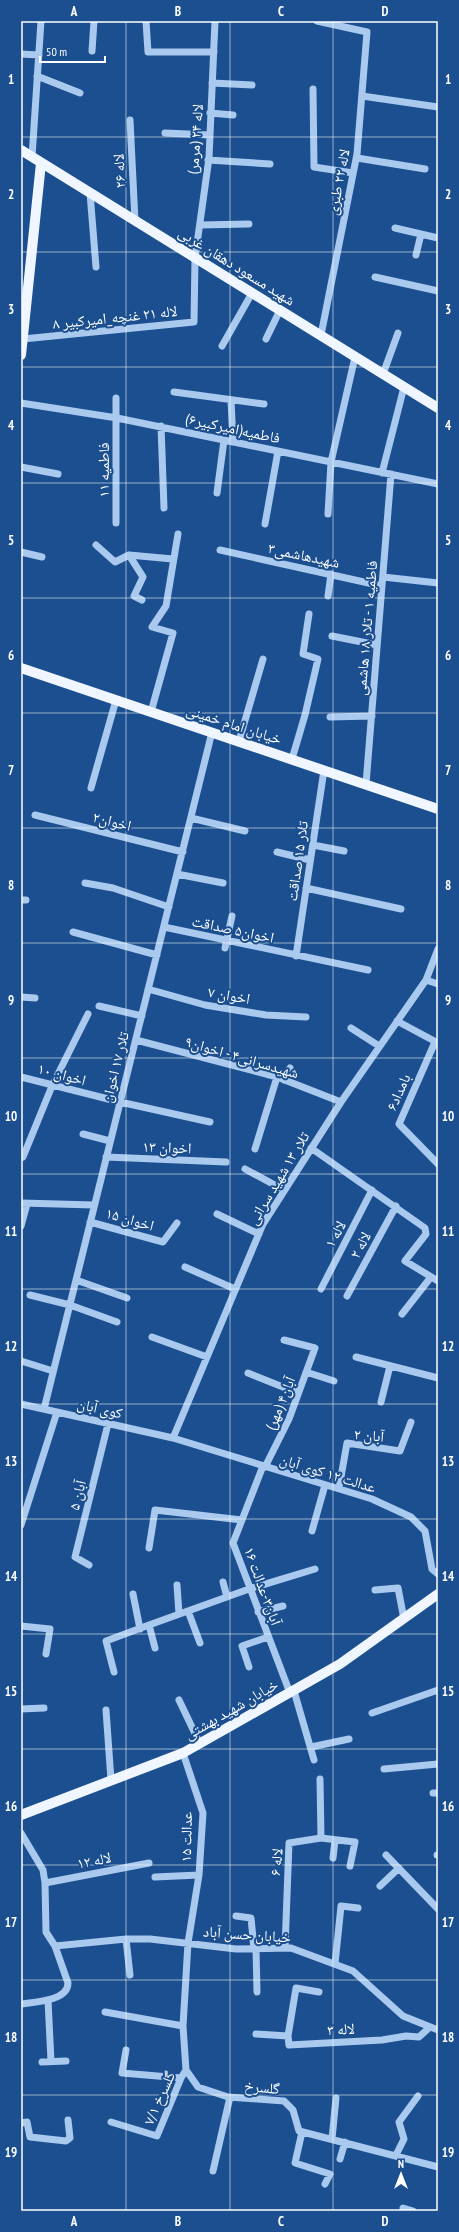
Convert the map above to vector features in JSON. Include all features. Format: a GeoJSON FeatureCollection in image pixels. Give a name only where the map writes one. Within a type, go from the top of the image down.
{"type":"FeatureCollection","features":[{"type":"Feature","properties":{"kind":"main road","name":"شهید مسعود دهقان غربی"},"geometry":{"type":"LineString","coordinates":[[21,150],[438,408]]}},
{"type":"Feature","properties":{"kind":"main road"},"geometry":{"type":"LineString","coordinates":[[21,355],[25,273],[41,163]]}},
{"type":"Feature","properties":{"kind":"main road","name":"خیابان امام خمینی"},"geometry":{"type":"LineString","coordinates":[[21,668],[438,809]]}},
{"type":"Feature","properties":{"kind":"main road","name":"خیابان شهید بهشتی"},"geometry":{"type":"LineString","coordinates":[[21,1815],[183,1753],[200,1744],[340,1664],[438,1594]]}},
{"type":"Feature","properties":{"kind":"street"},"geometry":{"type":"LineString","coordinates":[[32,157],[41,21]]}},
{"type":"Feature","properties":{"kind":"street"},"geometry":{"type":"LineString","coordinates":[[92,51],[94,21]]}},
{"type":"Feature","properties":{"kind":"street"},"geometry":{"type":"LineString","coordinates":[[146,21],[148,52],[214,52]]}},
{"type":"Feature","properties":{"kind":"street","name":"لاله ۲۴ (مرمر)"},"geometry":{"type":"LineString","coordinates":[[195,258],[208,160],[215,21]]}},
{"type":"Feature","properties":{"kind":"street"},"geometry":{"type":"LineString","coordinates":[[317,21],[335,23]]}},
{"type":"Feature","properties":{"kind":"street","name":"لاله ۲۲ طبری"},"geometry":{"type":"LineString","coordinates":[[321,336],[357,158],[367,32],[335,23]]}},
{"type":"Feature","properties":{"kind":"street"},"geometry":{"type":"LineString","coordinates":[[21,54],[39,55]]}},
{"type":"Feature","properties":{"kind":"street"},"geometry":{"type":"LineString","coordinates":[[37,76],[80,93]]}},
{"type":"Feature","properties":{"kind":"street"},"geometry":{"type":"LineString","coordinates":[[212,82],[252,85]]}},
{"type":"Feature","properties":{"kind":"street"},"geometry":{"type":"LineString","coordinates":[[313,89],[314,167],[354,173]]}},
{"type":"Feature","properties":{"kind":"street"},"geometry":{"type":"LineString","coordinates":[[362,96],[438,107]]}},
{"type":"Feature","properties":{"kind":"street"},"geometry":{"type":"LineString","coordinates":[[210,113],[233,115]]}},
{"type":"Feature","properties":{"kind":"street","name":"لاله ۲۶"},"geometry":{"type":"LineString","coordinates":[[130,120],[135,221]]}},
{"type":"Feature","properties":{"kind":"street"},"geometry":{"type":"LineString","coordinates":[[164,133],[210,136]]}},
{"type":"Feature","properties":{"kind":"street"},"geometry":{"type":"LineString","coordinates":[[357,158],[425,169]]}},
{"type":"Feature","properties":{"kind":"street"},"geometry":{"type":"LineString","coordinates":[[208,160],[270,164]]}},
{"type":"Feature","properties":{"kind":"street"},"geometry":{"type":"LineString","coordinates":[[90,193],[96,267]]}},
{"type":"Feature","properties":{"kind":"street"},"geometry":{"type":"LineString","coordinates":[[200,225],[249,224]]}},
{"type":"Feature","properties":{"kind":"street"},"geometry":{"type":"LineString","coordinates":[[395,228],[438,238]]}},
{"type":"Feature","properties":{"kind":"street"},"geometry":{"type":"LineString","coordinates":[[416,255],[421,234]]}},
{"type":"Feature","properties":{"kind":"street","name":"لاله ۲۱ غنچه_امیرکبیر ۸"},"geometry":{"type":"LineString","coordinates":[[22,339],[194,322],[195,258]]}},
{"type":"Feature","properties":{"kind":"street"},"geometry":{"type":"LineString","coordinates":[[375,277],[438,291]]}},
{"type":"Feature","properties":{"kind":"street"},"geometry":{"type":"LineString","coordinates":[[222,346],[252,293]]}},
{"type":"Feature","properties":{"kind":"street"},"geometry":{"type":"LineString","coordinates":[[266,339],[280,310]]}},
{"type":"Feature","properties":{"kind":"street"},"geometry":{"type":"LineString","coordinates":[[383,374],[398,333]]}},
{"type":"Feature","properties":{"kind":"street"},"geometry":{"type":"LineString","coordinates":[[328,514],[331,462],[355,357]]}},
{"type":"Feature","properties":{"kind":"street"},"geometry":{"type":"LineString","coordinates":[[382,472],[404,387]]}},
{"type":"Feature","properties":{"kind":"street"},"geometry":{"type":"LineString","coordinates":[[174,392],[264,404]]}},
{"type":"Feature","properties":{"kind":"street","name":"فاطمیه ۱۱"},"geometry":{"type":"LineString","coordinates":[[116,398],[116,523]]}},
{"type":"Feature","properties":{"kind":"street"},"geometry":{"type":"LineString","coordinates":[[231,400],[233,442]]}},
{"type":"Feature","properties":{"kind":"street","name":"فاطمیه(امیرکبیر۶)"},"geometry":{"type":"LineString","coordinates":[[21,403],[161,426],[438,484]]}},
{"type":"Feature","properties":{"kind":"street"},"geometry":{"type":"LineString","coordinates":[[161,426],[164,508]]}},
{"type":"Feature","properties":{"kind":"street"},"geometry":{"type":"LineString","coordinates":[[217,493],[224,440]]}},
{"type":"Feature","properties":{"kind":"street"},"geometry":{"type":"LineString","coordinates":[[265,524],[278,451]]}},
{"type":"Feature","properties":{"kind":"street"},"geometry":{"type":"LineString","coordinates":[[21,467],[58,474]]}},
{"type":"Feature","properties":{"kind":"street","name":"فاطمیه ۱ - تلار ۱۸ هاشمی"},"geometry":{"type":"LineString","coordinates":[[366,784],[391,474]]}},
{"type":"Feature","properties":{"kind":"street"},"geometry":{"type":"LineString","coordinates":[[151,712],[173,633],[152,627],[166,606],[178,534]]}},
{"type":"Feature","properties":{"kind":"street"},"geometry":{"type":"LineString","coordinates":[[96,545],[115,562],[129,556],[173,559]]}},
{"type":"Feature","properties":{"kind":"street","name":"شهیدهاشمی۳"},"geometry":{"type":"LineString","coordinates":[[220,550],[382,586]]}},
{"type":"Feature","properties":{"kind":"street"},"geometry":{"type":"LineString","coordinates":[[21,552],[42,557]]}},
{"type":"Feature","properties":{"kind":"street"},"geometry":{"type":"LineString","coordinates":[[129,556],[143,577],[134,596],[142,600]]}},
{"type":"Feature","properties":{"kind":"street"},"geometry":{"type":"LineString","coordinates":[[328,596],[331,574]]}},
{"type":"Feature","properties":{"kind":"street"},"geometry":{"type":"LineString","coordinates":[[383,577],[438,583]]}},
{"type":"Feature","properties":{"kind":"street"},"geometry":{"type":"LineString","coordinates":[[292,759],[305,714],[318,659],[303,654],[309,614]]}},
{"type":"Feature","properties":{"kind":"street"},"geometry":{"type":"LineString","coordinates":[[332,636],[377,645]]}},
{"type":"Feature","properties":{"kind":"street"},"geometry":{"type":"LineString","coordinates":[[238,741],[263,659]]}},
{"type":"Feature","properties":{"kind":"street"},"geometry":{"type":"LineString","coordinates":[[90,788],[116,700]]}},
{"type":"Feature","properties":{"kind":"street"},"geometry":{"type":"LineString","coordinates":[[330,717],[372,716]]}},
{"type":"Feature","properties":{"kind":"street","name":"تلار ۱۷ اخوان"},"geometry":{"type":"LineString","coordinates":[[44,1409],[212,732]]}},
{"type":"Feature","properties":{"kind":"street","name":"تلار ۱۵ صداقت"},"geometry":{"type":"LineString","coordinates":[[296,956],[324,770]]}},
{"type":"Feature","properties":{"kind":"street","name":"اخوان۲"},"geometry":{"type":"LineString","coordinates":[[35,815],[183,852]]}},
{"type":"Feature","properties":{"kind":"street"},"geometry":{"type":"LineString","coordinates":[[191,818],[244,831]]}},
{"type":"Feature","properties":{"kind":"street"},"geometry":{"type":"LineString","coordinates":[[313,845],[344,851]]}},
{"type":"Feature","properties":{"kind":"street"},"geometry":{"type":"LineString","coordinates":[[277,852],[310,860]]}},
{"type":"Feature","properties":{"kind":"street"},"geometry":{"type":"LineString","coordinates":[[177,874],[223,883]]}},
{"type":"Feature","properties":{"kind":"street"},"geometry":{"type":"LineString","coordinates":[[85,883],[113,888],[169,907]]}},
{"type":"Feature","properties":{"kind":"street"},"geometry":{"type":"LineString","coordinates":[[306,888],[401,909]]}},
{"type":"Feature","properties":{"kind":"street"},"geometry":{"type":"LineString","coordinates":[[226,944],[232,916]]}},
{"type":"Feature","properties":{"kind":"street","name":"اخوان۵ صداقت"},"geometry":{"type":"LineString","coordinates":[[164,927],[226,944],[368,970]]}},
{"type":"Feature","properties":{"kind":"street"},"geometry":{"type":"LineString","coordinates":[[74,932],[157,955]]}},
{"type":"Feature","properties":{"kind":"street","name":"تلار ۱۳ شهید سرانی"},"geometry":{"type":"LineString","coordinates":[[173,1438],[259,1234],[284,1190],[341,1102],[426,980],[438,949]]}},
{"type":"Feature","properties":{"kind":"street"},"geometry":{"type":"LineString","coordinates":[[426,980],[438,984]]}},
{"type":"Feature","properties":{"kind":"street","name":"اخوان ۷"},"geometry":{"type":"LineString","coordinates":[[148,989],[205,1005],[266,1015],[306,1017]]}},
{"type":"Feature","properties":{"kind":"street"},"geometry":{"type":"LineString","coordinates":[[21,998],[35,998]]}},
{"type":"Feature","properties":{"kind":"street"},"geometry":{"type":"LineString","coordinates":[[99,1006],[142,1016]]}},
{"type":"Feature","properties":{"kind":"street"},"geometry":{"type":"LineString","coordinates":[[21,1156],[23,1156],[52,1086],[88,1014]]}},
{"type":"Feature","properties":{"kind":"street"},"geometry":{"type":"LineString","coordinates":[[397,1021],[437,1043]]}},
{"type":"Feature","properties":{"kind":"street"},"geometry":{"type":"LineString","coordinates":[[350,1028],[379,1046]]}},
{"type":"Feature","properties":{"kind":"street","name":"شهیدسرانی۴ - اخوان۹"},"geometry":{"type":"LineString","coordinates":[[136,1040],[277,1077],[341,1102]]}},
{"type":"Feature","properties":{"kind":"street","name":"بامداد۶"},"geometry":{"type":"LineString","coordinates":[[437,1043],[399,1124],[438,1164]]}},
{"type":"Feature","properties":{"kind":"street"},"geometry":{"type":"LineString","coordinates":[[284,1080],[290,1068]]}},
{"type":"Feature","properties":{"kind":"street","name":"اخوان ۱۰"},"geometry":{"type":"LineString","coordinates":[[21,1077],[52,1086],[210,1122]]}},
{"type":"Feature","properties":{"kind":"street"},"geometry":{"type":"LineString","coordinates":[[255,1149],[277,1077]]}},
{"type":"Feature","properties":{"kind":"street"},"geometry":{"type":"LineString","coordinates":[[83,1134],[110,1141]]}},
{"type":"Feature","properties":{"kind":"street"},"geometry":{"type":"LineString","coordinates":[[311,1148],[396,1206],[425,1228],[426,1234],[406,1262],[438,1281]]}},
{"type":"Feature","properties":{"kind":"street","name":"اخوان ۱۳"},"geometry":{"type":"LineString","coordinates":[[106,1157],[226,1162]]}},
{"type":"Feature","properties":{"kind":"street"},"geometry":{"type":"LineString","coordinates":[[245,1169],[284,1190]]}},
{"type":"Feature","properties":{"kind":"street","name":"لاله ۱"},"geometry":{"type":"LineString","coordinates":[[321,1289],[372,1190]]}},
{"type":"Feature","properties":{"kind":"street"},"geometry":{"type":"LineString","coordinates":[[21,1226],[24,1204],[94,1205]]}},
{"type":"Feature","properties":{"kind":"street","name":"لاله ۲"},"geometry":{"type":"LineString","coordinates":[[347,1296],[396,1206]]}},
{"type":"Feature","properties":{"kind":"street"},"geometry":{"type":"LineString","coordinates":[[217,1214],[259,1234]]}},
{"type":"Feature","properties":{"kind":"street","name":"اخوان ۱۵"},"geometry":{"type":"LineString","coordinates":[[90,1222],[163,1242],[177,1223]]}},
{"type":"Feature","properties":{"kind":"street"},"geometry":{"type":"LineString","coordinates":[[185,1267],[235,1289]]}},
{"type":"Feature","properties":{"kind":"street"},"geometry":{"type":"LineString","coordinates":[[402,1314],[431,1277]]}},
{"type":"Feature","properties":{"kind":"street"},"geometry":{"type":"LineString","coordinates":[[76,1280],[127,1298]]}},
{"type":"Feature","properties":{"kind":"street"},"geometry":{"type":"LineString","coordinates":[[30,1296],[70,1305],[117,1322]]}},
{"type":"Feature","properties":{"kind":"street"},"geometry":{"type":"LineString","coordinates":[[152,1337],[207,1357]]}},
{"type":"Feature","properties":{"kind":"street","name":"آبان۴ (مهر)"},"geometry":{"type":"LineString","coordinates":[[264,1467],[289,1419],[315,1348],[284,1340]]}},
{"type":"Feature","properties":{"kind":"street"},"geometry":{"type":"LineString","coordinates":[[356,1357],[438,1378]]}},
{"type":"Feature","properties":{"kind":"street"},"geometry":{"type":"LineString","coordinates":[[21,1361],[53,1371]]}},
{"type":"Feature","properties":{"kind":"street"},"geometry":{"type":"LineString","coordinates":[[381,1402],[390,1366]]}},
{"type":"Feature","properties":{"kind":"street"},"geometry":{"type":"LineString","coordinates":[[306,1372],[334,1381]]}},
{"type":"Feature","properties":{"kind":"street"},"geometry":{"type":"LineString","coordinates":[[248,1373],[298,1393]]}},
{"type":"Feature","properties":{"kind":"street","name":"کوی آبان"},"geometry":{"type":"LineString","coordinates":[[21,1404],[173,1438]]}},
{"type":"Feature","properties":{"kind":"street"},"geometry":{"type":"LineString","coordinates":[[21,1525],[57,1412]]}},
{"type":"Feature","properties":{"kind":"street","name":"آبان ۲"},"geometry":{"type":"LineString","coordinates":[[339,1488],[347,1443],[400,1452],[411,1422]]}},
{"type":"Feature","properties":{"kind":"street","name":"آبان ۵"},"geometry":{"type":"LineString","coordinates":[[89,1565],[75,1557],[108,1424]]}},
{"type":"Feature","properties":{"kind":"street","name":"عدالت ۱۲ کوی آبان"},"geometry":{"type":"LineString","coordinates":[[173,1438],[325,1486],[339,1488],[372,1498],[410,1517],[425,1531],[432,1569],[438,1574]]}},
{"type":"Feature","properties":{"kind":"street","name":"آبان۳-عدالت ۱۶"},"geometry":{"type":"LineString","coordinates":[[264,1467],[233,1543],[258,1612],[292,1692],[314,1760]]}},
{"type":"Feature","properties":{"kind":"street"},"geometry":{"type":"LineString","coordinates":[[312,1530],[325,1486]]}},
{"type":"Feature","properties":{"kind":"street"},"geometry":{"type":"LineString","coordinates":[[148,1548],[155,1510],[242,1520]]}},
{"type":"Feature","properties":{"kind":"street"},"geometry":{"type":"LineString","coordinates":[[114,1672],[106,1641],[249,1589],[315,1569]]}},
{"type":"Feature","properties":{"kind":"street"},"geometry":{"type":"LineString","coordinates":[[222,1582],[227,1597]]}},
{"type":"Feature","properties":{"kind":"street"},"geometry":{"type":"LineString","coordinates":[[177,1585],[179,1614]]}},
{"type":"Feature","properties":{"kind":"street"},"geometry":{"type":"LineString","coordinates":[[374,1590],[398,1588],[404,1619]]}},
{"type":"Feature","properties":{"kind":"street"},"geometry":{"type":"LineString","coordinates":[[133,1594],[140,1629]]}},
{"type":"Feature","properties":{"kind":"street"},"geometry":{"type":"LineString","coordinates":[[258,1612],[283,1606]]}},
{"type":"Feature","properties":{"kind":"street"},"geometry":{"type":"LineString","coordinates":[[188,1611],[200,1643]]}},
{"type":"Feature","properties":{"kind":"street"},"geometry":{"type":"LineString","coordinates":[[150,1625],[155,1648]]}},
{"type":"Feature","properties":{"kind":"street"},"geometry":{"type":"LineString","coordinates":[[21,1626],[50,1629],[46,1654]]}},
{"type":"Feature","properties":{"kind":"street"},"geometry":{"type":"LineString","coordinates":[[249,1666],[242,1646],[268,1637]]}},
{"type":"Feature","properties":{"kind":"street"},"geometry":{"type":"LineString","coordinates":[[372,1713],[438,1690]]}},
{"type":"Feature","properties":{"kind":"street"},"geometry":{"type":"LineString","coordinates":[[179,1700],[200,1744]]}},
{"type":"Feature","properties":{"kind":"street"},"geometry":{"type":"LineString","coordinates":[[21,1709],[44,1708]]}},
{"type":"Feature","properties":{"kind":"street"},"geometry":{"type":"LineString","coordinates":[[106,1710],[111,1780]]}},
{"type":"Feature","properties":{"kind":"street"},"geometry":{"type":"LineString","coordinates":[[311,1747],[349,1740]]}},
{"type":"Feature","properties":{"kind":"street","name":"عدالت ۱۵"},"geometry":{"type":"LineString","coordinates":[[183,1753],[203,1813],[199,1875],[188,1943],[183,2026]]}},
{"type":"Feature","properties":{"kind":"street"},"geometry":{"type":"LineString","coordinates":[[384,1769],[438,1764]]}},
{"type":"Feature","properties":{"kind":"street"},"geometry":{"type":"LineString","coordinates":[[320,1779],[321,1838],[355,1842],[350,1866]]}},
{"type":"Feature","properties":{"kind":"street"},"geometry":{"type":"LineString","coordinates":[[21,1833],[42,1868],[45,1883],[45,1927],[47,1936],[55,1946],[68,1983],[68,1990],[65,1993],[48,2000],[21,2004]]}},
{"type":"Feature","properties":{"kind":"street","name":"لاله ۶"},"geometry":{"type":"LineString","coordinates":[[285,1948],[289,1843],[321,1838]]}},
{"type":"Feature","properties":{"kind":"street"},"geometry":{"type":"LineString","coordinates":[[334,1840],[334,1858]]}},
{"type":"Feature","properties":{"kind":"street"},"geometry":{"type":"LineString","coordinates":[[386,1855],[438,1909]]}},
{"type":"Feature","properties":{"kind":"street","name":"لاله ۱۲"},"geometry":{"type":"LineString","coordinates":[[45,1883],[149,1863]]}},
{"type":"Feature","properties":{"kind":"street"},"geometry":{"type":"LineString","coordinates":[[380,1886],[399,1868]]}},
{"type":"Feature","properties":{"kind":"street"},"geometry":{"type":"LineString","coordinates":[[155,1877],[199,1875]]}},
{"type":"Feature","properties":{"kind":"street"},"geometry":{"type":"LineString","coordinates":[[335,1964],[341,1906],[358,1908]]}},
{"type":"Feature","properties":{"kind":"street"},"geometry":{"type":"LineString","coordinates":[[236,1916],[251,1918],[255,1949],[257,1992]]}},
{"type":"Feature","properties":{"kind":"street"},"geometry":{"type":"LineString","coordinates":[[126,1939],[130,1974]]}},
{"type":"Feature","properties":{"kind":"street","name":"خیابان حسن آباد"},"geometry":{"type":"LineString","coordinates":[[55,1946],[126,1939],[150,1939],[236,1950],[291,1948],[353,1971],[403,2016],[438,2030]]}},
{"type":"Feature","properties":{"kind":"street"},"geometry":{"type":"LineString","coordinates":[[256,2034],[288,2036],[296,1988],[319,1992]]}},
{"type":"Feature","properties":{"kind":"street"},"geometry":{"type":"LineString","coordinates":[[48,2000],[51,2061]]}},
{"type":"Feature","properties":{"kind":"street"},"geometry":{"type":"LineString","coordinates":[[105,2012],[183,2026],[186,2070]]}},
{"type":"Feature","properties":{"kind":"street","name":"لاله ۳"},"geometry":{"type":"LineString","coordinates":[[288,2036],[289,2045],[358,2042],[406,2036],[419,2037],[430,2027]]}},
{"type":"Feature","properties":{"kind":"street"},"geometry":{"type":"LineString","coordinates":[[126,2050],[122,2073],[181,2078]]}},
{"type":"Feature","properties":{"kind":"street"},"geometry":{"type":"LineString","coordinates":[[42,2062],[66,2061]]}},
{"type":"Feature","properties":{"kind":"street","name":"گلسرخ ۷/۱"},"geometry":{"type":"LineString","coordinates":[[110,2122],[157,2136],[181,2078],[186,2070]]}},
{"type":"Feature","properties":{"kind":"street","name":"گلسرخ"},"geometry":{"type":"LineString","coordinates":[[186,2070],[198,2086],[230,2097],[284,2101],[293,2110],[300,2131],[302,2132]]}},
{"type":"Feature","properties":{"kind":"street"},"geometry":{"type":"LineString","coordinates":[[396,2155],[404,2139],[399,2122],[418,2096]]}},
{"type":"Feature","properties":{"kind":"street"},"geometry":{"type":"LineString","coordinates":[[213,2171],[230,2097]]}},
{"type":"Feature","properties":{"kind":"street"},"geometry":{"type":"LineString","coordinates":[[332,2139],[336,2098]]}},
{"type":"Feature","properties":{"kind":"street"},"geometry":{"type":"LineString","coordinates":[[25,2120],[30,2137],[66,2140],[70,2138],[68,2120]]}},
{"type":"Feature","properties":{"kind":"street"},"geometry":{"type":"LineString","coordinates":[[325,2184],[330,2174],[295,2162],[302,2132],[438,2166]]}},
{"type":"Feature","properties":{"kind":"street"},"geometry":{"type":"LineString","coordinates":[[340,2159],[345,2142]]}},
{"type":"Feature","properties":{"kind":"street"},"geometry":{"type":"LineString","coordinates":[[403,2208],[414,2211]]}}]}
